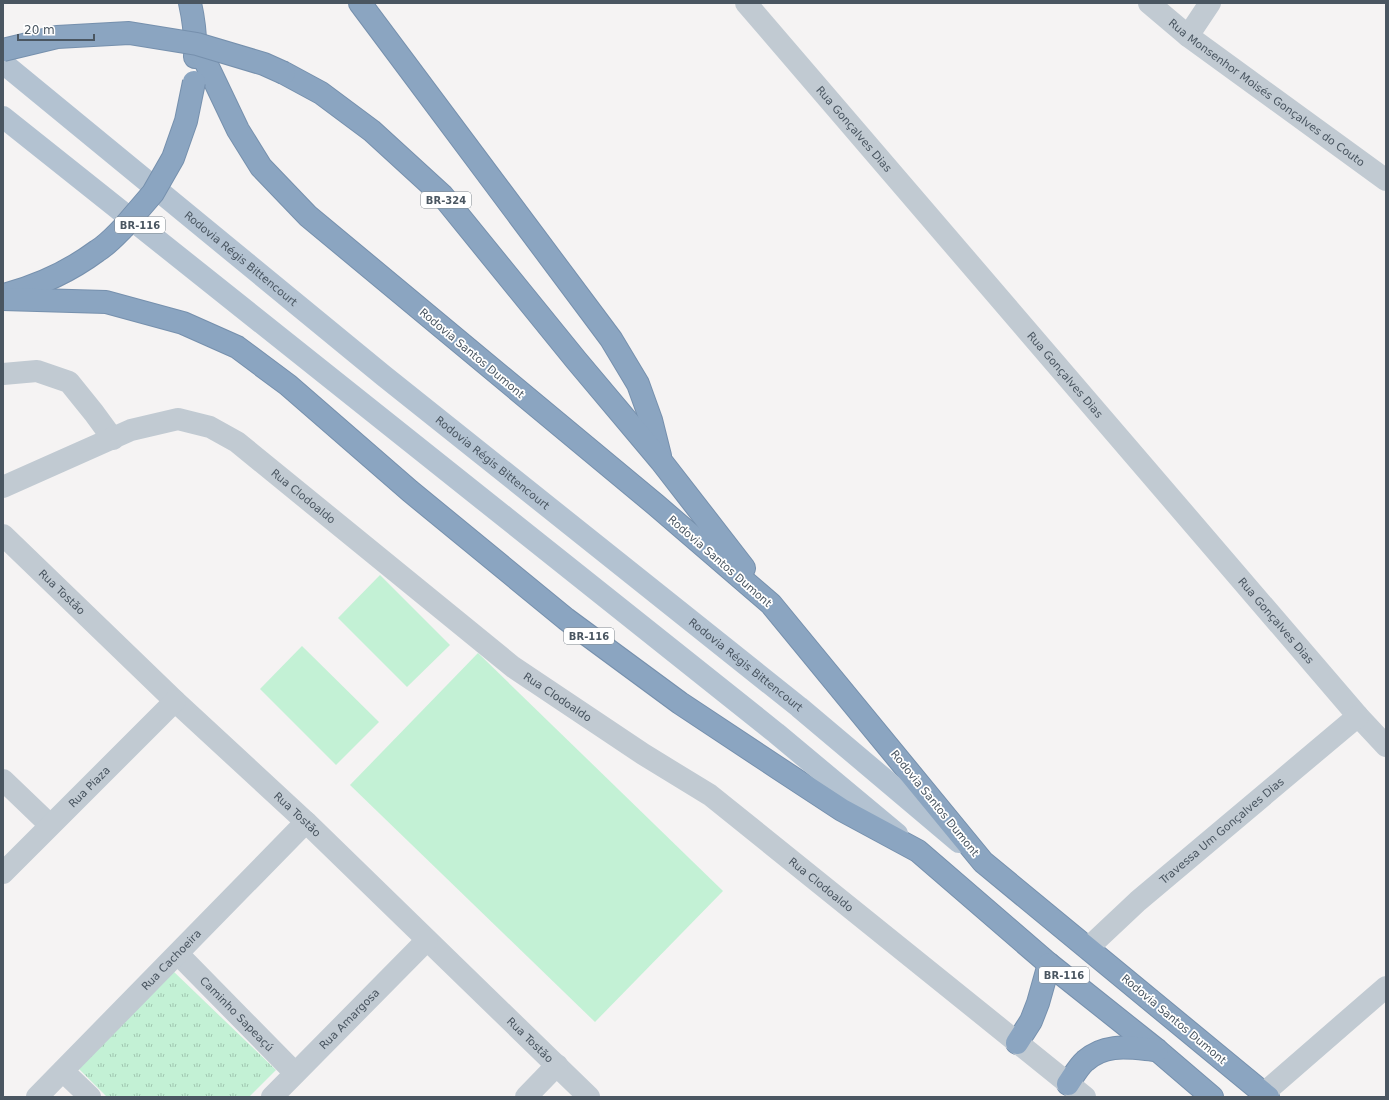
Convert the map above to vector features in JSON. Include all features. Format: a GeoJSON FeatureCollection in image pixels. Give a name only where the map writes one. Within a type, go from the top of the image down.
{"type":"FeatureCollection","features":[{"type":"Feature","properties":{"kind":"highway"},"geometry":{"type":"LineString","coordinates":[[360,3],[611,339],[638,384],[651,420],[661,461]]}},
{"type":"Feature","properties":{"kind":"highway"},"geometry":{"type":"LineString","coordinates":[[3,295],[28,288],[65,272],[98,251],[123,228],[153,193],[173,158],[186,121],[194,82],[196,42],[193,9]]}},
{"type":"Feature","properties":{"kind":"highway","name":"BR-324"},"geometry":{"type":"LineString","coordinates":[[3,50],[57,37],[129,33],[197,44],[264,64],[321,93],[372,131],[442,195],[576,360]]}},
{"type":"Feature","properties":{"kind":"highway","name":"Rodovia Santos Dumont"},"geometry":{"type":"LineString","coordinates":[[196,42],[238,130],[261,167],[308,216],[656,505],[771,604],[983,862],[1266,1095]]}},
{"type":"Feature","properties":{"kind":"highway","name":"BR-116"},"geometry":{"type":"LineString","coordinates":[[3,299],[106,302],[183,323],[237,347],[288,385],[410,491],[572,624],[680,703],[842,810],[918,851],[1049,964],[1157,1050],[1212,1097]]}},
{"type":"Feature","properties":{"kind":"highway","name":"BR-116"},"geometry":{"type":"LineString","coordinates":[[576,360],[661,461],[771,604]]}},
{"type":"Feature","properties":{"kind":"highway"},"geometry":{"type":"LineString","coordinates":[[1017,1043],[1038,1004],[1049,964]]}},
{"type":"Feature","properties":{"kind":"highway"},"geometry":{"type":"LineString","coordinates":[[1076,1090],[1084,1062],[1098,1051],[1110,1048],[1157,1050]]}},
{"type":"Feature","properties":{"kind":"main road","name":"Rodovia Régis Bittencourt"},"geometry":{"type":"LineString","coordinates":[[3,63],[384,376],[799,707],[983,862]]}},
{"type":"Feature","properties":{"kind":"main road","name":"BR-116"},"geometry":{"type":"LineString","coordinates":[[3,117],[776,733],[918,851]]}},
{"type":"Feature","properties":{"kind":"street","name":"Rua Gonçalves Dias"},"geometry":{"type":"LineString","coordinates":[[746,3],[1358,716],[1386,746]]}},
{"type":"Feature","properties":{"kind":"street","name":"Rua Monsenhor Moisés Gonçalves do Couto"},"geometry":{"type":"LineString","coordinates":[[1149,3],[1188,36],[1386,180]]}},
{"type":"Feature","properties":{"kind":"street"},"geometry":{"type":"LineString","coordinates":[[1188,36],[1210,3]]}},
{"type":"Feature","properties":{"kind":"street"},"geometry":{"type":"LineString","coordinates":[[3,374],[37,371],[68,382],[113,439]]}},
{"type":"Feature","properties":{"kind":"street","name":"Rua Clodoaldo"},"geometry":{"type":"LineString","coordinates":[[3,488],[131,430],[178,419],[210,427],[237,442],[513,667],[643,754],[710,795],[1076,1090]]}},
{"type":"Feature","properties":{"kind":"street","name":"Rua Tostão"},"geometry":{"type":"LineString","coordinates":[[3,535],[175,701],[306,822],[589,1097]]}},
{"type":"Feature","properties":{"kind":"street","name":"Rua Piaza"},"geometry":{"type":"LineString","coordinates":[[3,873],[175,701]]}},
{"type":"Feature","properties":{"kind":"street","name":"Travessa Um Gonçalves Dias"},"geometry":{"type":"LineString","coordinates":[[1088,948],[1138,901],[1358,716]]}},
{"type":"Feature","properties":{"kind":"street"},"geometry":{"type":"LineString","coordinates":[[3,780],[50,825]]}},
{"type":"Feature","properties":{"kind":"street","name":"Rua Cachoeira"},"geometry":{"type":"LineString","coordinates":[[37,1097],[306,822]]}},
{"type":"Feature","properties":{"kind":"street","name":"Rua Amargosa"},"geometry":{"type":"LineString","coordinates":[[272,1097],[427,940]]}},
{"type":"Feature","properties":{"kind":"street","name":"Caminho Sapeaçú"},"geometry":{"type":"LineString","coordinates":[[178,954],[296,1073]]}},
{"type":"Feature","properties":{"kind":"street"},"geometry":{"type":"LineString","coordinates":[[1266,1095],[1386,987]]}},
{"type":"Feature","properties":{"kind":"street"},"geometry":{"type":"LineString","coordinates":[[526,1097],[556,1065]]}},
{"type":"Feature","properties":{"kind":"street"},"geometry":{"type":"LineString","coordinates":[[63,1071],[90,1097]]}},
{"type":"Feature","properties":{"kind":"green space"},"geometry":{"type":"Polygon","coordinates":[[[380,575],[450,645],[407,687],[338,618],[380,575]]]}},
{"type":"Feature","properties":{"kind":"green space"},"geometry":{"type":"Polygon","coordinates":[[[302,646],[379,722],[336,765],[260,689],[302,646]]]}},
{"type":"Feature","properties":{"kind":"green space"},"geometry":{"type":"Polygon","coordinates":[[[478,653],[723,891],[595,1022],[350,785],[478,653]]]}},
{"type":"Feature","properties":{"kind":"green space"},"geometry":{"type":"Polygon","coordinates":[[[172,970],[276,1070],[249,1097],[107,1097],[77,1067],[172,970]]]}}]}
